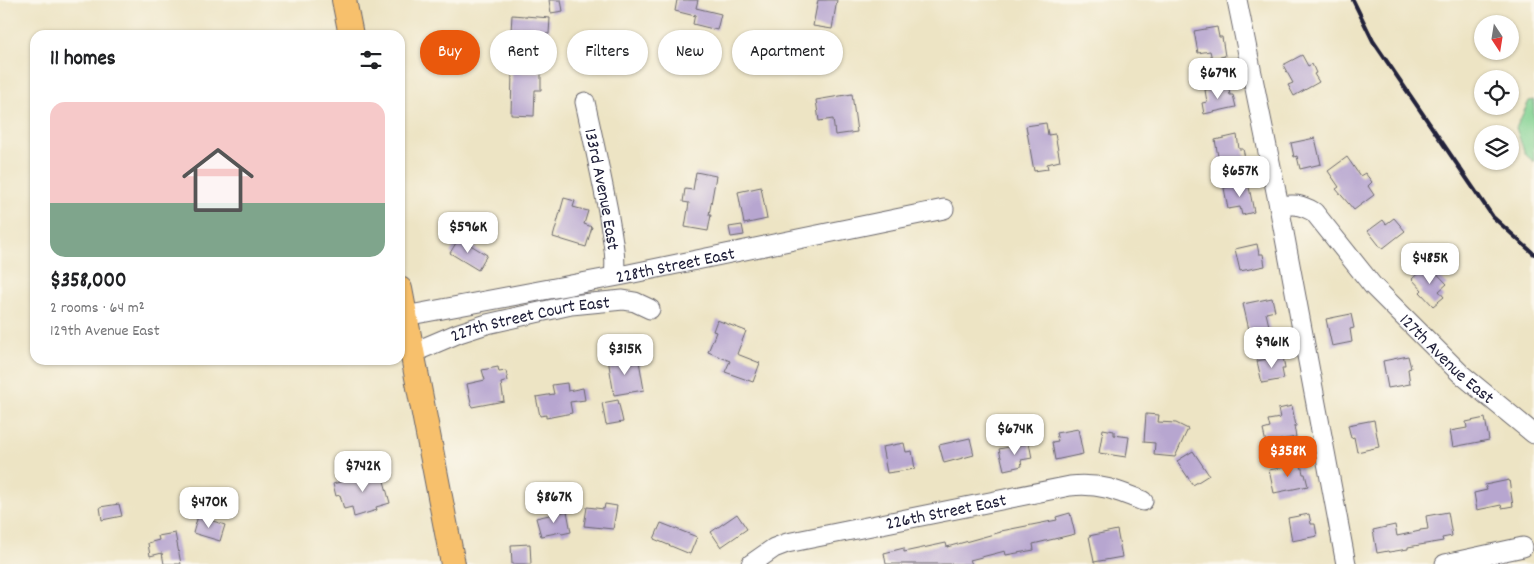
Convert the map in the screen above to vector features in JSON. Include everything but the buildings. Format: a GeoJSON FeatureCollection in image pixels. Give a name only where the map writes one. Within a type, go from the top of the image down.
{"type":"FeatureCollection","features":[{"type":"Feature","properties":{"kind":"main road"},"geometry":{"type":"LineString","coordinates":[[344,0],[350,30]]}},
{"type":"Feature","properties":{"kind":"main road"},"geometry":{"type":"LineString","coordinates":[[405,316],[452,564]]}},
{"type":"Feature","properties":{"kind":"street"},"geometry":{"type":"LineString","coordinates":[[1237,0],[1279,206],[1346,564]]}},
{"type":"Feature","properties":{"kind":"street","name":"133rd Avenue East"},"geometry":{"type":"LineString","coordinates":[[585,102],[613,240],[616,263],[614,276]]}},
{"type":"Feature","properties":{"kind":"street","name":"127th Avenue East"},"geometry":{"type":"LineString","coordinates":[[1279,206],[1294,204],[1314,212],[1373,286],[1461,374],[1534,434]]}},
{"type":"Feature","properties":{"kind":"street","name":"228th Street East"},"geometry":{"type":"LineString","coordinates":[[405,316],[944,209]]}},
{"type":"Feature","properties":{"kind":"street","name":"227th Street Court East"},"geometry":{"type":"LineString","coordinates":[[412,353],[459,333],[487,324],[571,305],[623,300],[635,302],[650,310]]}},
{"type":"Feature","properties":{"kind":"street","name":"226th Street East"},"geometry":{"type":"LineString","coordinates":[[751,564],[774,548],[787,543],[1070,486],[1100,485],[1143,500]]}},
{"type":"Feature","properties":{"kind":"street"},"geometry":{"type":"LineString","coordinates":[[1445,564],[1524,547]]}},
{"type":"Feature","properties":{"kind":"green space"},"geometry":{"type":"Polygon","coordinates":[[[1534,100],[1534,162],[1525,154],[1519,137],[1519,125],[1517,125],[1529,101],[1534,100]]]}},
{"type":"Feature","properties":{"kind":"railway"},"geometry":{"type":"LineString","coordinates":[[1353,0],[1373,41],[1493,217],[1534,254]]}}]}
